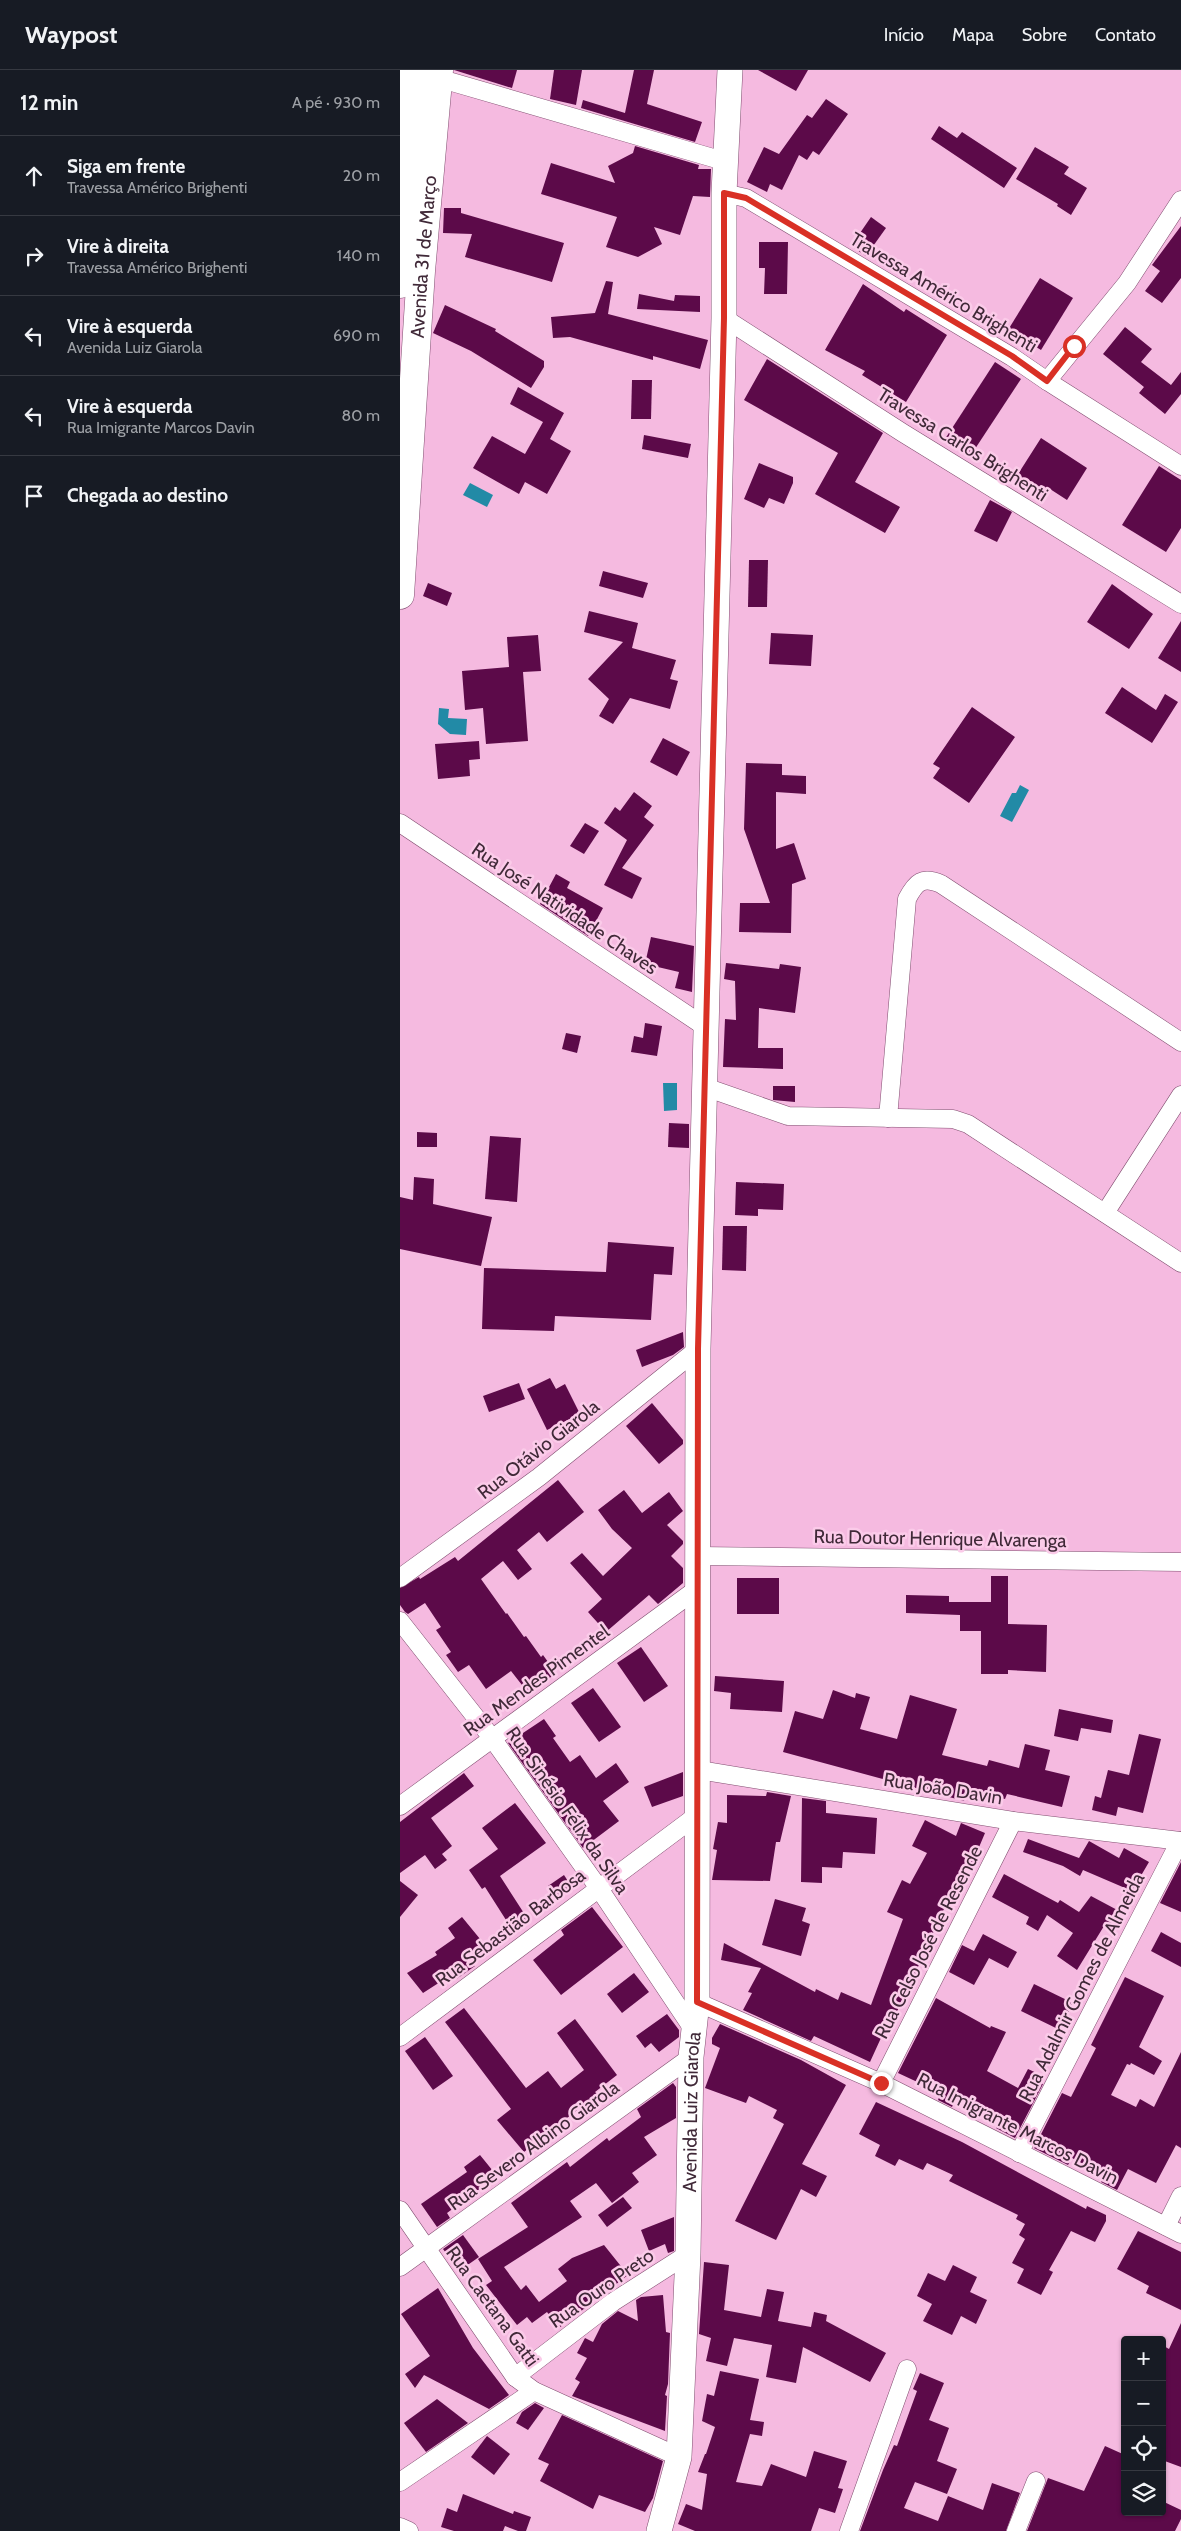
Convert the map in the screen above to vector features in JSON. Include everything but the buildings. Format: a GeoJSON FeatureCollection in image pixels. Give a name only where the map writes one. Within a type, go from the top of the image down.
{"type":"FeatureCollection","features":[{"type":"Feature","properties":{"kind":"main road","name":"Avenida 31 de Março"},"geometry":{"type":"LineString","coordinates":[[400,284],[430,73]]}},
{"type":"Feature","properties":{"kind":"main road","name":"Avenida 31 de Março"},"geometry":{"type":"LineString","coordinates":[[400,595],[404,482],[422,263],[430,73]]}},
{"type":"Feature","properties":{"kind":"street","name":"Avenida Luiz Giarola"},"geometry":{"type":"LineString","coordinates":[[660,2531],[679,2456],[688,2254],[691,2057],[697,2002],[696,1816],[699,1770],[697,1589],[698,1349],[724,318],[724,193],[728,162],[730,70]]}},
{"type":"Feature","properties":{"kind":"street"},"geometry":{"type":"LineString","coordinates":[[430,73],[728,162]]}},
{"type":"Feature","properties":{"kind":"street","name":"Travessa Américo Brighenti"},"geometry":{"type":"LineString","coordinates":[[724,193],[746,198],[1012,356],[1047,381],[1127,283],[1181,200]]}},
{"type":"Feature","properties":{"kind":"street","name":"Travessa Carlos Brighenti"},"geometry":{"type":"LineString","coordinates":[[724,318],[903,433],[1181,604]]}},
{"type":"Feature","properties":{"kind":"street"},"geometry":{"type":"LineString","coordinates":[[1047,381],[1181,466]]}},
{"type":"Feature","properties":{"kind":"street","name":"Rua José Natividade Chaves"},"geometry":{"type":"LineString","coordinates":[[400,823],[707,1028]]}},
{"type":"Feature","properties":{"kind":"street"},"geometry":{"type":"LineString","coordinates":[[888,1118],[907,899],[914,887],[920,882],[930,879],[941,884],[1181,1042]]}},
{"type":"Feature","properties":{"kind":"street"},"geometry":{"type":"LineString","coordinates":[[705,1087],[788,1116],[953,1119],[968,1124],[1181,1263]]}},
{"type":"Feature","properties":{"kind":"street"},"geometry":{"type":"LineString","coordinates":[[1105,1213],[1181,1095]]}},
{"type":"Feature","properties":{"kind":"street","name":"Rua Otávio Giarola"},"geometry":{"type":"LineString","coordinates":[[400,1578],[539,1477],[698,1349]]}},
{"type":"Feature","properties":{"kind":"street","name":"Rua Doutor Henrique Alvarenga"},"geometry":{"type":"LineString","coordinates":[[698,1556],[1181,1562]]}},
{"type":"Feature","properties":{"kind":"street","name":"Rua Mendes Pimentel"},"geometry":{"type":"LineString","coordinates":[[400,1806],[697,1589]]}},
{"type":"Feature","properties":{"kind":"street","name":"Rua Sinésio Félix da Silva"},"geometry":{"type":"LineString","coordinates":[[400,1621],[492,1738],[598,1887],[693,2030]]}},
{"type":"Feature","properties":{"kind":"street","name":"Rua João Davin"},"geometry":{"type":"LineString","coordinates":[[699,1770],[1013,1821],[1180,1841]]}},
{"type":"Feature","properties":{"kind":"street","name":"Rua Sebastião Barbosa"},"geometry":{"type":"LineString","coordinates":[[400,2037],[598,1887],[696,1816]]}},
{"type":"Feature","properties":{"kind":"street","name":"Rua Celso José de Resende"},"geometry":{"type":"LineString","coordinates":[[881,2083],[1013,1821]]}},
{"type":"Feature","properties":{"kind":"street","name":"Rua Adalmir Gomes de Almeida"},"geometry":{"type":"LineString","coordinates":[[1019,2152],[1180,1841]]}},
{"type":"Feature","properties":{"kind":"street","name":"Rua Imigrante Marcos Davin"},"geometry":{"type":"LineString","coordinates":[[697,2002],[881,2083],[1173,2230]]}},
{"type":"Feature","properties":{"kind":"street","name":"Rua Severo Albino Giarola"},"geometry":{"type":"LineString","coordinates":[[400,2267],[691,2057]]}},
{"type":"Feature","properties":{"kind":"street"},"geometry":{"type":"LineString","coordinates":[[1173,2230],[1181,2196]]}},
{"type":"Feature","properties":{"kind":"street","name":"Rua Caetana Gatti"},"geometry":{"type":"LineString","coordinates":[[400,2210],[425,2249],[515,2377],[534,2391],[679,2456]]}},
{"type":"Feature","properties":{"kind":"street","name":"Rua Ouro Preto"},"geometry":{"type":"LineString","coordinates":[[515,2377],[612,2302],[688,2254]]}},
{"type":"Feature","properties":{"kind":"street"},"geometry":{"type":"LineString","coordinates":[[849,2531],[907,2369]]}},
{"type":"Feature","properties":{"kind":"street"},"geometry":{"type":"LineString","coordinates":[[400,2482],[534,2391]]}},
{"type":"Feature","properties":{"kind":"street"},"geometry":{"type":"LineString","coordinates":[[1016,2531],[1036,2481]]}},
{"type":"Feature","properties":{"kind":"street"},"geometry":{"type":"LineString","coordinates":[[400,2527],[409,2531]]}},
{"type":"Feature","properties":{"kind":"water"},"geometry":{"type":"Polygon","coordinates":[[[470,483],[493,495],[487,507],[463,495],[470,483]]]}},
{"type":"Feature","properties":{"kind":"water"},"geometry":{"type":"Polygon","coordinates":[[[439,708],[449,709],[448,718],[467,719],[466,735],[450,734],[438,724],[439,708]]]}},
{"type":"Feature","properties":{"kind":"water"},"geometry":{"type":"Polygon","coordinates":[[[1020,785],[1029,790],[1012,822],[1000,816],[1012,793],[1016,793],[1020,785]]]}},
{"type":"Feature","properties":{"kind":"water"},"geometry":{"type":"Polygon","coordinates":[[[663,1083],[677,1083],[677,1110],[664,1111],[663,1083]]]}},
{"type":"Feature","properties":{"kind":"route"},"geometry":{"type":"LineString","coordinates":[[881,2083],[697,2002],[696,1816],[699,1770],[697,1589],[698,1349],[724,318],[724,193],[746,198],[1012,356],[1047,381],[1074,346]]}}]}
